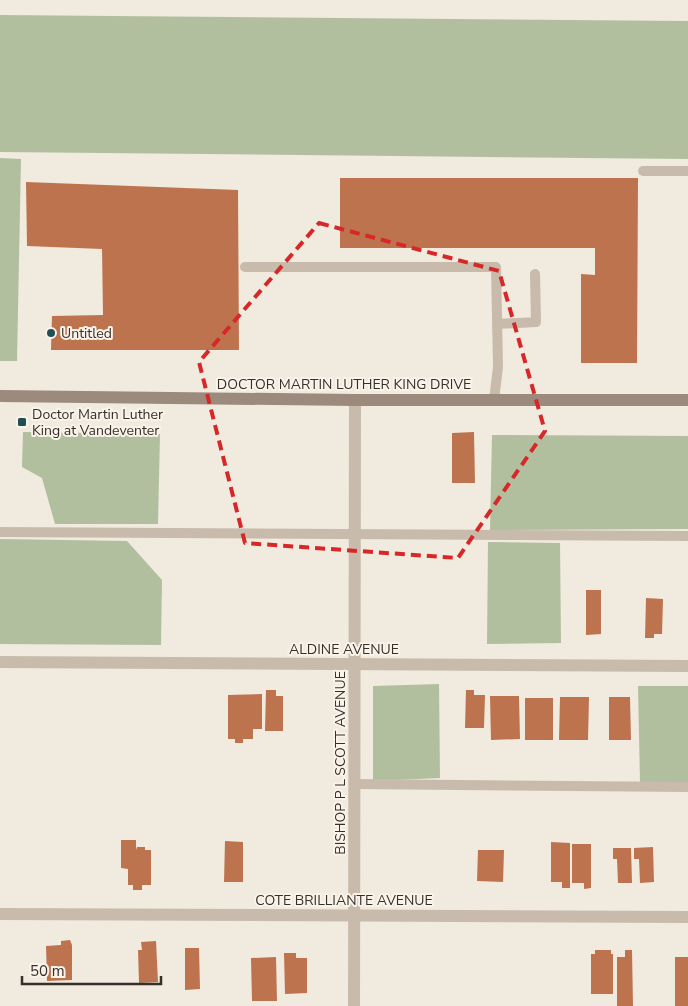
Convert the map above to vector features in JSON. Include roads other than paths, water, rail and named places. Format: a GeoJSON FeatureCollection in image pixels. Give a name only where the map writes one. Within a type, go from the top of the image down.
{"type":"FeatureCollection","features":[{"type":"Feature","properties":{"kind":"main road","name":"DOCTOR MARTIN LUTHER KING DRIVE"},"geometry":{"type":"LineString","coordinates":[[0,396],[355,400],[688,400]]}},
{"type":"Feature","properties":{"kind":"street","name":"BISHOP P L SCOTT AVENUE"},"geometry":{"type":"LineString","coordinates":[[354,1006],[355,400]]}},
{"type":"Feature","properties":{"kind":"street","name":"ALDINE AVENUE"},"geometry":{"type":"LineString","coordinates":[[0,662],[688,666]]}},
{"type":"Feature","properties":{"kind":"street","name":"COTE BRILLIANTE AVENUE"},"geometry":{"type":"LineString","coordinates":[[0,914],[688,917]]}},
{"type":"Feature","properties":{"kind":"lane"},"geometry":{"type":"LineString","coordinates":[[643,170],[688,171]]}},
{"type":"Feature","properties":{"kind":"lane"},"geometry":{"type":"LineString","coordinates":[[245,267],[496,267],[498,370],[494,400]]}},
{"type":"Feature","properties":{"kind":"lane"},"geometry":{"type":"LineString","coordinates":[[497,324],[536,322],[535,274]]}},
{"type":"Feature","properties":{"kind":"lane"},"geometry":{"type":"LineString","coordinates":[[0,532],[688,536]]}},
{"type":"Feature","properties":{"kind":"lane"},"geometry":{"type":"LineString","coordinates":[[355,784],[688,787]]}},
{"type":"Feature","properties":{"kind":"place","name":"Untitled"},"geometry":{"type":"Point","coordinates":[51,333]}},
{"type":"Feature","properties":{"kind":"place","name":"Doctor Martin Luther King at Vandeventer"},"geometry":{"type":"Point","coordinates":[22,422]}}]}
